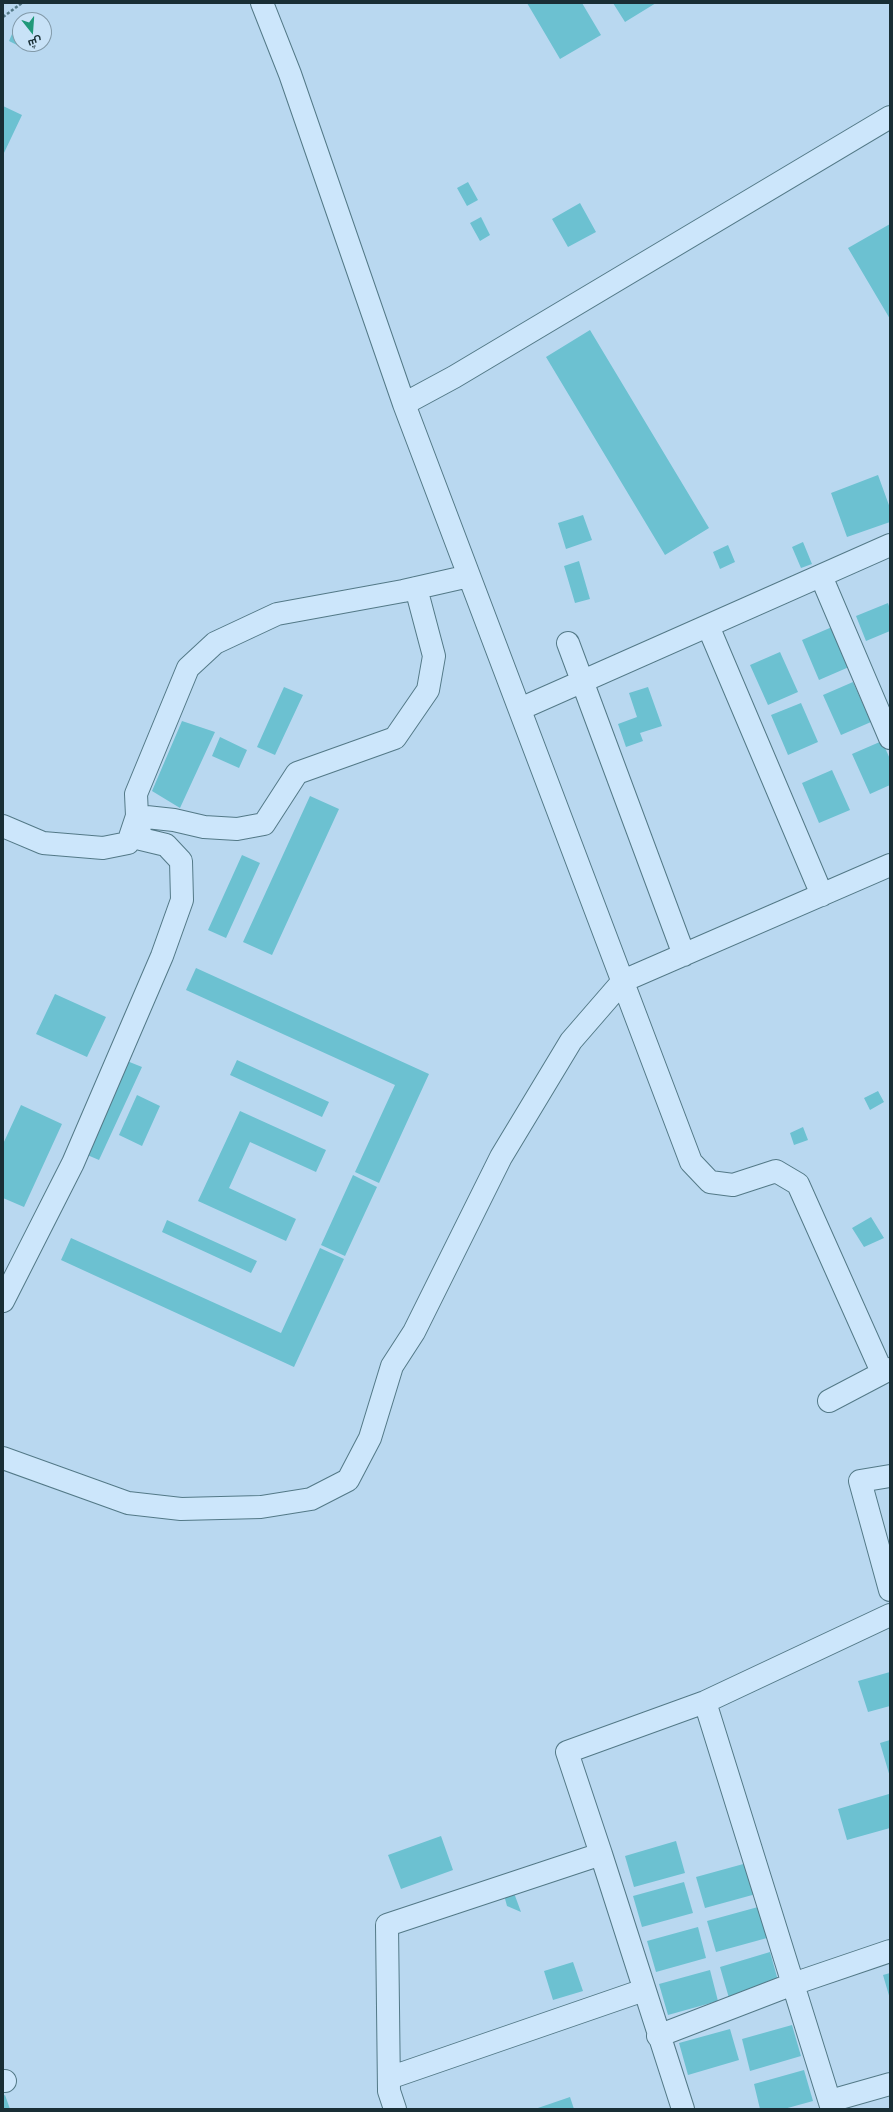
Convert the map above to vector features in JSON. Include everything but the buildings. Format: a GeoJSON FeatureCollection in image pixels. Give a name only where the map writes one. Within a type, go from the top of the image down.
{"type":"FeatureCollection","features":[{"type":"Feature","properties":{"kind":"street"},"geometry":{"type":"LineString","coordinates":[[262,3],[292,82],[404,404],[691,1162],[710,1182],[733,1185],[776,1171],[798,1184],[886,1370],[828,1401]]}},
{"type":"Feature","properties":{"kind":"street"},"geometry":{"type":"LineString","coordinates":[[404,404],[454,377],[890,117]]}},
{"type":"Feature","properties":{"kind":"street"},"geometry":{"type":"LineString","coordinates":[[520,709],[584,682],[890,544]]}},
{"type":"Feature","properties":{"kind":"street"},"geometry":{"type":"LineString","coordinates":[[3,1301],[73,1163],[162,956],[182,900],[182,861],[166,845],[141,839],[137,816],[136,794],[188,668],[215,643],[277,614],[416,588],[470,576]]}},
{"type":"Feature","properties":{"kind":"street"},"geometry":{"type":"LineString","coordinates":[[821,576],[890,738]]}},
{"type":"Feature","properties":{"kind":"street"},"geometry":{"type":"LineString","coordinates":[[137,816],[174,820],[204,827],[237,829],[264,824],[297,773],[395,738],[428,690],[434,656],[416,588]]}},
{"type":"Feature","properties":{"kind":"street"},"geometry":{"type":"LineString","coordinates":[[708,626],[822,895]]}},
{"type":"Feature","properties":{"kind":"street"},"geometry":{"type":"LineString","coordinates":[[568,643],[584,682],[684,955]]}},
{"type":"Feature","properties":{"kind":"street"},"geometry":{"type":"LineString","coordinates":[[3,826],[42,843],[103,848],[128,843],[137,816]]}},
{"type":"Feature","properties":{"kind":"street"},"geometry":{"type":"LineString","coordinates":[[3,1458],[128,1503],[181,1509],[261,1507],[311,1499],[348,1480],[370,1438],[392,1366],[414,1332],[501,1157],[571,1041],[623,981],[890,865]]}},
{"type":"Feature","properties":{"kind":"street"},"geometry":{"type":"LineString","coordinates":[[890,1476],[860,1481],[890,1590]]}},
{"type":"Feature","properties":{"kind":"street"},"geometry":{"type":"LineString","coordinates":[[683,2109],[658,2036],[601,1854],[567,1752],[705,1702],[890,1615]]}},
{"type":"Feature","properties":{"kind":"street"},"geometry":{"type":"LineString","coordinates":[[705,1702],[831,2105],[890,2084]]}},
{"type":"Feature","properties":{"kind":"street"},"geometry":{"type":"LineString","coordinates":[[395,2109],[389,2091],[387,1925],[601,1854]]}},
{"type":"Feature","properties":{"kind":"street"},"geometry":{"type":"LineString","coordinates":[[658,2036],[793,1984],[890,1951]]}},
{"type":"Feature","properties":{"kind":"street"},"geometry":{"type":"LineString","coordinates":[[389,2078],[644,1990]]}},
{"type":"Feature","properties":{"kind":"path"},"geometry":{"type":"LineString","coordinates":[[3,17],[22,3]]}}]}
